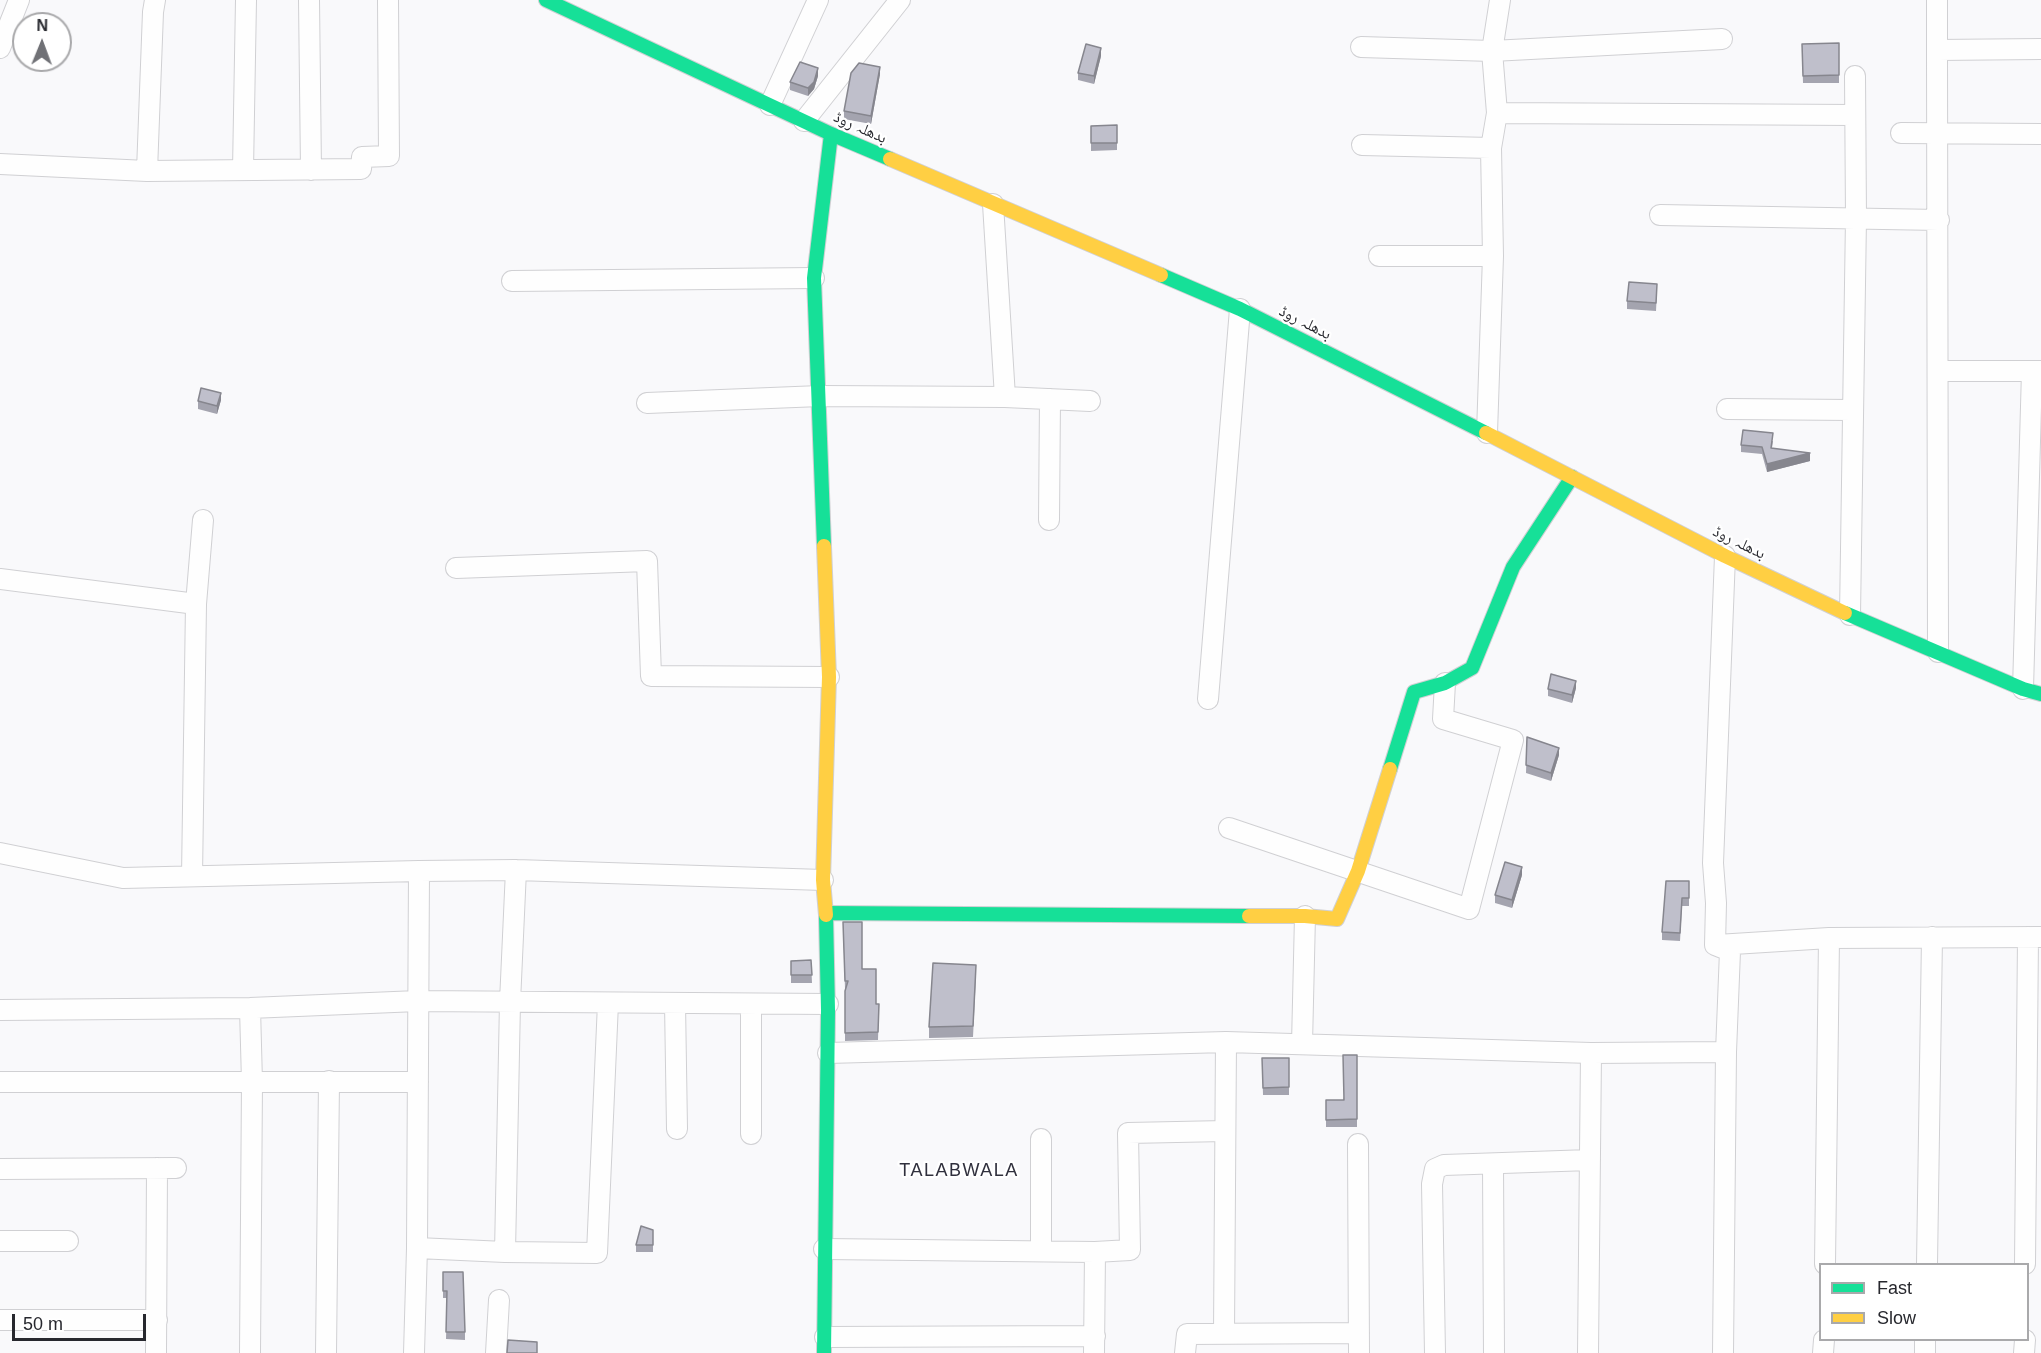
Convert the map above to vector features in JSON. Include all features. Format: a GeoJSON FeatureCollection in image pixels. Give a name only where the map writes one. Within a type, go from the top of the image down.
{"type":"FeatureCollection","features":[{"type":"Feature","properties":{"kind":"street"},"geometry":{"type":"LineString","coordinates":[[0,48],[19,0]]}},
{"type":"Feature","properties":{"kind":"street"},"geometry":{"type":"LineString","coordinates":[[147,171],[155,0]]}},
{"type":"Feature","properties":{"kind":"street"},"geometry":{"type":"LineString","coordinates":[[243,170],[246,0]]}},
{"type":"Feature","properties":{"kind":"street"},"geometry":{"type":"LineString","coordinates":[[309,0],[311,170]]}},
{"type":"Feature","properties":{"kind":"street"},"geometry":{"type":"LineString","coordinates":[[0,164],[147,171],[361,169],[362,157],[389,156],[388,0]]}},
{"type":"Feature","properties":{"kind":"street","name":"بدھلہ روڈ"},"geometry":{"type":"LineString","coordinates":[[546,0],[831,134],[1240,309],[1725,556],[1850,615],[2032,692]]}},
{"type":"Feature","properties":{"kind":"street"},"geometry":{"type":"LineString","coordinates":[[770,105],[818,0]]}},
{"type":"Feature","properties":{"kind":"street"},"geometry":{"type":"LineString","coordinates":[[804,121],[900,0]]}},
{"type":"Feature","properties":{"kind":"street"},"geometry":{"type":"LineString","coordinates":[[1487,433],[1493,256],[1491,148],[1497,113],[1492,51],[1500,0]]}},
{"type":"Feature","properties":{"kind":"street"},"geometry":{"type":"LineString","coordinates":[[1937,0],[1938,652]]}},
{"type":"Feature","properties":{"kind":"street"},"geometry":{"type":"LineString","coordinates":[[1361,47],[1492,51],[1722,39]]}},
{"type":"Feature","properties":{"kind":"street"},"geometry":{"type":"LineString","coordinates":[[1937,50],[2041,49]]}},
{"type":"Feature","properties":{"kind":"street"},"geometry":{"type":"LineString","coordinates":[[1850,615],[1856,218],[1855,76]]}},
{"type":"Feature","properties":{"kind":"street"},"geometry":{"type":"LineString","coordinates":[[1497,113],[1855,115]]}},
{"type":"Feature","properties":{"kind":"street"},"geometry":{"type":"LineString","coordinates":[[1901,133],[2041,134]]}},
{"type":"Feature","properties":{"kind":"street"},"geometry":{"type":"LineString","coordinates":[[831,134],[814,278],[829,677],[823,880],[828,1004],[824,1249],[825,1345],[1094,1344],[1095,1252]]}},
{"type":"Feature","properties":{"kind":"street"},"geometry":{"type":"LineString","coordinates":[[1362,145],[1491,148]]}},
{"type":"Feature","properties":{"kind":"street"},"geometry":{"type":"LineString","coordinates":[[993,204],[1005,397]]}},
{"type":"Feature","properties":{"kind":"street"},"geometry":{"type":"LineString","coordinates":[[1660,215],[1939,220]]}},
{"type":"Feature","properties":{"kind":"street"},"geometry":{"type":"LineString","coordinates":[[1379,256],[1493,256]]}},
{"type":"Feature","properties":{"kind":"street"},"geometry":{"type":"LineString","coordinates":[[512,281],[814,278]]}},
{"type":"Feature","properties":{"kind":"street"},"geometry":{"type":"LineString","coordinates":[[1208,699],[1240,309]]}},
{"type":"Feature","properties":{"kind":"street"},"geometry":{"type":"LineString","coordinates":[[1939,371],[2036,371],[2032,692]]}},
{"type":"Feature","properties":{"kind":"street"},"geometry":{"type":"LineString","coordinates":[[647,403],[820,396],[1005,397],[1090,401]]}},
{"type":"Feature","properties":{"kind":"street"},"geometry":{"type":"LineString","coordinates":[[1049,520],[1050,399]]}},
{"type":"Feature","properties":{"kind":"street"},"geometry":{"type":"LineString","coordinates":[[1726,409],[1852,410]]}},
{"type":"Feature","properties":{"kind":"street"},"geometry":{"type":"LineString","coordinates":[[826,913],[1305,916],[1337,919],[1358,871],[1414,692],[1445,683],[1472,668],[1513,567],[1572,477]]}},
{"type":"Feature","properties":{"kind":"street"},"geometry":{"type":"LineString","coordinates":[[192,876],[196,604],[203,520]]}},
{"type":"Feature","properties":{"kind":"street"},"geometry":{"type":"LineString","coordinates":[[1715,945],[1716,903],[1713,863],[1725,556]]}},
{"type":"Feature","properties":{"kind":"street"},"geometry":{"type":"LineString","coordinates":[[456,568],[648,561],[651,676],[829,677]]}},
{"type":"Feature","properties":{"kind":"street"},"geometry":{"type":"LineString","coordinates":[[0,579],[196,604]]}},
{"type":"Feature","properties":{"kind":"street"},"geometry":{"type":"LineString","coordinates":[[1229,828],[1469,909],[1513,741],[1443,719],[1445,683]]}},
{"type":"Feature","properties":{"kind":"street"},"geometry":{"type":"LineString","coordinates":[[0,853],[123,878],[516,870],[823,880]]}},
{"type":"Feature","properties":{"kind":"street"},"geometry":{"type":"LineString","coordinates":[[504,1252],[510,1002],[516,870]]}},
{"type":"Feature","properties":{"kind":"street"},"geometry":{"type":"LineString","coordinates":[[414,1353],[417,1248],[419,871]]}},
{"type":"Feature","properties":{"kind":"street"},"geometry":{"type":"LineString","coordinates":[[1302,1044],[1305,916]]}},
{"type":"Feature","properties":{"kind":"street"},"geometry":{"type":"LineString","coordinates":[[1927,1263],[1932,937]]}},
{"type":"Feature","properties":{"kind":"street"},"geometry":{"type":"LineString","coordinates":[[1715,945],[1829,938],[2035,937],[2025,1263]]}},
{"type":"Feature","properties":{"kind":"street"},"geometry":{"type":"LineString","coordinates":[[1824,1263],[1829,938]]}},
{"type":"Feature","properties":{"kind":"street"},"geometry":{"type":"LineString","coordinates":[[1715,945],[1730,951],[1726,1052],[1723,1353]]}},
{"type":"Feature","properties":{"kind":"street"},"geometry":{"type":"LineString","coordinates":[[0,1010],[250,1008],[418,1001],[828,1004]]}},
{"type":"Feature","properties":{"kind":"street"},"geometry":{"type":"LineString","coordinates":[[417,1248],[597,1253],[608,1003]]}},
{"type":"Feature","properties":{"kind":"street"},"geometry":{"type":"LineString","coordinates":[[675,1003],[677,1129]]}},
{"type":"Feature","properties":{"kind":"street"},"geometry":{"type":"LineString","coordinates":[[751,1004],[751,1134]]}},
{"type":"Feature","properties":{"kind":"street"},"geometry":{"type":"LineString","coordinates":[[250,1008],[252,1082],[250,1353]]}},
{"type":"Feature","properties":{"kind":"street"},"geometry":{"type":"LineString","coordinates":[[828,1053],[1226,1042],[1591,1053],[1726,1052]]}},
{"type":"Feature","properties":{"kind":"street"},"geometry":{"type":"LineString","coordinates":[[1224,1333],[1226,1042]]}},
{"type":"Feature","properties":{"kind":"street"},"geometry":{"type":"LineString","coordinates":[[1588,1353],[1591,1053]]}},
{"type":"Feature","properties":{"kind":"street"},"geometry":{"type":"LineString","coordinates":[[0,1082],[418,1082]]}},
{"type":"Feature","properties":{"kind":"street"},"geometry":{"type":"LineString","coordinates":[[326,1353],[329,1082]]}},
{"type":"Feature","properties":{"kind":"street"},"geometry":{"type":"LineString","coordinates":[[824,1249],[1095,1252],[1130,1250],[1128,1133],[1225,1131]]}},
{"type":"Feature","properties":{"kind":"street"},"geometry":{"type":"LineString","coordinates":[[1041,1139],[1041,1251]]}},
{"type":"Feature","properties":{"kind":"street"},"geometry":{"type":"LineString","coordinates":[[1358,1144],[1359,1353]]}},
{"type":"Feature","properties":{"kind":"street"},"geometry":{"type":"LineString","coordinates":[[1435,1353],[1432,1184],[1435,1169],[1444,1165],[1590,1160]]}},
{"type":"Feature","properties":{"kind":"street"},"geometry":{"type":"LineString","coordinates":[[1493,1164],[1494,1353]]}},
{"type":"Feature","properties":{"kind":"street"},"geometry":{"type":"LineString","coordinates":[[0,1169],[166,1168],[156,1353]]}},
{"type":"Feature","properties":{"kind":"street"},"geometry":{"type":"LineString","coordinates":[[0,1241],[68,1241]]}},
{"type":"Feature","properties":{"kind":"street"},"geometry":{"type":"LineString","coordinates":[[496,1353],[499,1300]]}},
{"type":"Feature","properties":{"kind":"street"},"geometry":{"type":"LineString","coordinates":[[0,1320],[157,1320]]}},
{"type":"Feature","properties":{"kind":"street"},"geometry":{"type":"LineString","coordinates":[[1185,1353],[1187,1334],[1359,1333]]}},
{"type":"Feature","properties":{"kind":"building"},"geometry":{"type":"Polygon","coordinates":[[[1839,43],[1839,75],[1803,76],[1802,44],[1839,43]]]}},
{"type":"Feature","properties":{"kind":"building"},"geometry":{"type":"Polygon","coordinates":[[[1086,44],[1101,48],[1094,76],[1078,73],[1086,44]]]}},
{"type":"Feature","properties":{"kind":"building"},"geometry":{"type":"Polygon","coordinates":[[[800,62],[818,68],[814,82],[808,88],[790,82],[800,62]]]}},
{"type":"Feature","properties":{"kind":"building"},"geometry":{"type":"Polygon","coordinates":[[[859,63],[880,67],[871,116],[844,111],[851,73],[859,63]]]}},
{"type":"Feature","properties":{"kind":"building"},"geometry":{"type":"Polygon","coordinates":[[[1117,125],[1117,143],[1091,143],[1091,126],[1117,125]]]}},
{"type":"Feature","properties":{"kind":"building"},"geometry":{"type":"Polygon","coordinates":[[[1629,282],[1657,284],[1656,303],[1627,301],[1629,282]]]}},
{"type":"Feature","properties":{"kind":"building"},"geometry":{"type":"Polygon","coordinates":[[[201,388],[221,393],[217,406],[198,401],[201,388]]]}},
{"type":"Feature","properties":{"kind":"building"},"geometry":{"type":"Polygon","coordinates":[[[1743,430],[1773,433],[1771,448],[1810,453],[1767,464],[1762,447],[1741,445],[1743,430]]]}},
{"type":"Feature","properties":{"kind":"building"},"geometry":{"type":"Polygon","coordinates":[[[1551,674],[1576,681],[1572,695],[1548,689],[1551,674]]]}},
{"type":"Feature","properties":{"kind":"building"},"geometry":{"type":"Polygon","coordinates":[[[1527,737],[1559,748],[1551,773],[1526,765],[1527,737]]]}},
{"type":"Feature","properties":{"kind":"building"},"geometry":{"type":"Polygon","coordinates":[[[1505,862],[1522,867],[1512,900],[1495,895],[1505,862]]]}},
{"type":"Feature","properties":{"kind":"building"},"geometry":{"type":"Polygon","coordinates":[[[1666,881],[1689,881],[1689,898],[1682,898],[1680,933],[1662,932],[1666,881]]]}},
{"type":"Feature","properties":{"kind":"building"},"geometry":{"type":"Polygon","coordinates":[[[843,922],[862,922],[862,969],[876,969],[876,1004],[879,1004],[878,1032],[845,1033],[845,991],[848,981],[845,981],[843,922]]]}},
{"type":"Feature","properties":{"kind":"building"},"geometry":{"type":"Polygon","coordinates":[[[811,960],[812,975],[791,975],[791,961],[811,960]]]}},
{"type":"Feature","properties":{"kind":"building"},"geometry":{"type":"Polygon","coordinates":[[[933,963],[976,965],[973,1026],[929,1027],[933,963]]]}},
{"type":"Feature","properties":{"kind":"building"},"geometry":{"type":"Polygon","coordinates":[[[1343,1055],[1357,1055],[1357,1119],[1326,1120],[1326,1100],[1344,1100],[1343,1055]]]}},
{"type":"Feature","properties":{"kind":"building"},"geometry":{"type":"Polygon","coordinates":[[[1262,1058],[1289,1058],[1289,1087],[1263,1088],[1262,1058]]]}},
{"type":"Feature","properties":{"kind":"building"},"geometry":{"type":"Polygon","coordinates":[[[641,1226],[653,1230],[653,1245],[636,1245],[641,1226]]]}},
{"type":"Feature","properties":{"kind":"building"},"geometry":{"type":"Polygon","coordinates":[[[443,1272],[463,1272],[465,1332],[446,1332],[447,1291],[443,1291],[443,1272]]]}},
{"type":"Feature","properties":{"kind":"building"},"geometry":{"type":"Polygon","coordinates":[[[508,1340],[537,1342],[537,1353],[507,1353],[508,1340]]]}},
{"type":"Feature","properties":{"kind":"traffic: fast"},"geometry":{"type":"LineString","coordinates":[[546,0],[831,134],[890,159]]}},
{"type":"Feature","properties":{"kind":"traffic: fast"},"geometry":{"type":"LineString","coordinates":[[824,546],[814,278],[831,134]]}},
{"type":"Feature","properties":{"kind":"traffic: fast"},"geometry":{"type":"LineString","coordinates":[[1161,275],[1240,309],[1486,433]]}},
{"type":"Feature","properties":{"kind":"traffic: fast"},"geometry":{"type":"LineString","coordinates":[[1390,769],[1414,692],[1445,683],[1472,668],[1513,567],[1572,477]]}},
{"type":"Feature","properties":{"kind":"traffic: fast"},"geometry":{"type":"LineString","coordinates":[[1845,613],[2023,689],[2041,694]]}},
{"type":"Feature","properties":{"kind":"traffic: fast"},"geometry":{"type":"LineString","coordinates":[[826,913],[1249,916]]}},
{"type":"Feature","properties":{"kind":"traffic: fast"},"geometry":{"type":"LineString","coordinates":[[824,1353],[828,1010],[826,915]]}},
{"type":"Feature","properties":{"kind":"traffic: slow"},"geometry":{"type":"LineString","coordinates":[[890,159],[1161,275]]}},
{"type":"Feature","properties":{"kind":"traffic: slow"},"geometry":{"type":"LineString","coordinates":[[1486,433],[1725,556],[1845,613]]}},
{"type":"Feature","properties":{"kind":"traffic: slow"},"geometry":{"type":"LineString","coordinates":[[824,546],[829,677],[823,880],[826,915]]}},
{"type":"Feature","properties":{"kind":"traffic: slow"},"geometry":{"type":"LineString","coordinates":[[1249,916],[1305,916],[1337,919],[1358,871],[1390,769]]}},
{"type":"Feature","properties":{"kind":"district","name":"TALABWALA"},"geometry":{"type":"Point","coordinates":[959,1171]}}]}
